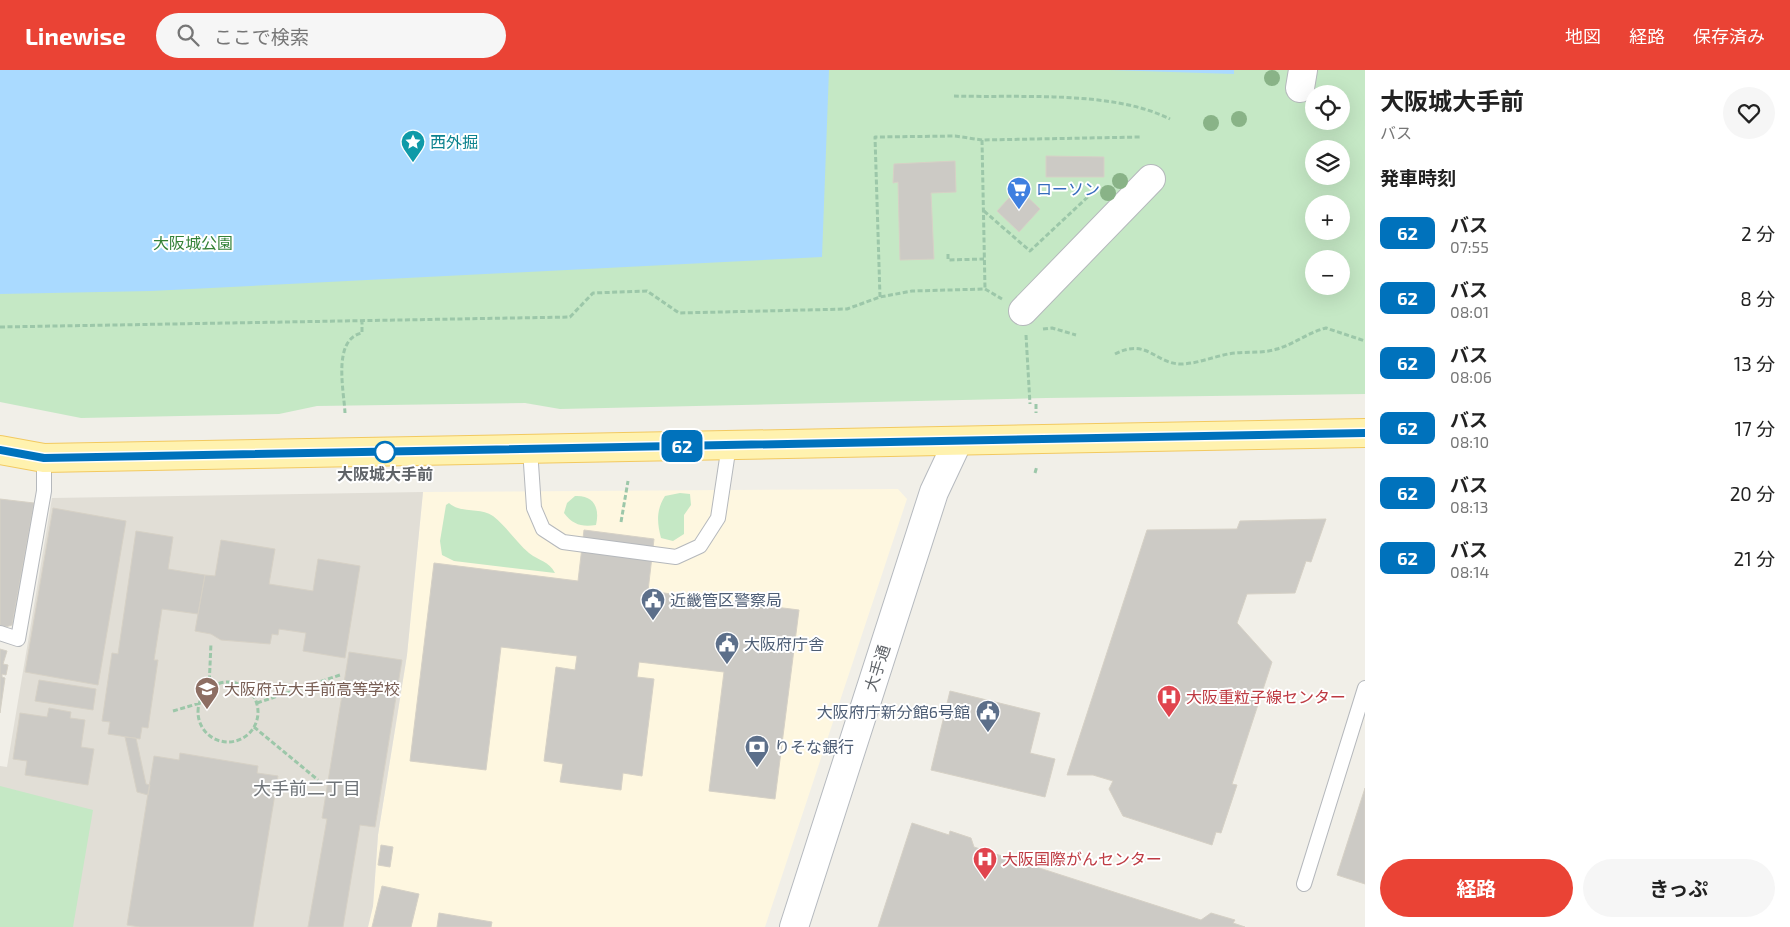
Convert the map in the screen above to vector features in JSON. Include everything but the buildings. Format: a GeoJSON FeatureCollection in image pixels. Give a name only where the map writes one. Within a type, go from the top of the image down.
{"type":"FeatureCollection","features":[{"type":"Feature","properties":{"kind":"main road"},"geometry":{"type":"LineString","coordinates":[[0,450],[44,458],[1365,433]]}},
{"type":"Feature","properties":{"kind":"street"},"geometry":{"type":"LineString","coordinates":[[1024,321],[1152,179]]}},
{"type":"Feature","properties":{"kind":"street","name":"大手通"},"geometry":{"type":"LineString","coordinates":[[794,927],[934,492],[958,441]]}},
{"type":"Feature","properties":{"kind":"lane"},"geometry":{"type":"LineString","coordinates":[[530,449],[534,508],[543,529],[563,542],[676,557],[700,546],[718,518],[729,445]]}},
{"type":"Feature","properties":{"kind":"lane"},"geometry":{"type":"LineString","coordinates":[[0,633],[18,639],[44,491],[44,458]]}},
{"type":"Feature","properties":{"kind":"lane"},"geometry":{"type":"LineString","coordinates":[[1304,884],[1365,688]]}},
{"type":"Feature","properties":{"kind":"path"},"geometry":{"type":"LineString","coordinates":[[954,96],[1111,101],[1152,110],[1170,119]]}},
{"type":"Feature","properties":{"kind":"path"},"geometry":{"type":"LineString","coordinates":[[880,297],[875,138],[955,136],[982,140],[1140,138]]}},
{"type":"Feature","properties":{"kind":"path"},"geometry":{"type":"LineString","coordinates":[[982,140],[985,289]]}},
{"type":"Feature","properties":{"kind":"path"},"geometry":{"type":"LineString","coordinates":[[984,210],[1030,251],[1093,192]]}},
{"type":"Feature","properties":{"kind":"path"},"geometry":{"type":"LineString","coordinates":[[948,254],[948,260],[984,259]]}},
{"type":"Feature","properties":{"kind":"path"},"geometry":{"type":"LineString","coordinates":[[0,327],[570,317],[593,293],[647,291],[679,314],[847,308],[880,297],[912,291],[985,289],[1024,321],[1076,335]]}},
{"type":"Feature","properties":{"kind":"path"},"geometry":{"type":"LineString","coordinates":[[1024,321],[1030,404]]}},
{"type":"Feature","properties":{"kind":"path"},"geometry":{"type":"LineString","coordinates":[[345,413],[344,350],[352,338],[362,333],[362,322]]}},
{"type":"Feature","properties":{"kind":"path"},"geometry":{"type":"LineString","coordinates":[[1115,354],[1124,350],[1139,348],[1167,361],[1181,364],[1227,354],[1277,349],[1326,328],[1365,341]]}},
{"type":"Feature","properties":{"kind":"path"},"geometry":{"type":"LineString","coordinates":[[1036,404],[1036,413]]}},
{"type":"Feature","properties":{"kind":"path"},"geometry":{"type":"LineString","coordinates":[[1034,473],[1037,465]]}},
{"type":"Feature","properties":{"kind":"path"},"geometry":{"type":"LineString","coordinates":[[621,522],[628,481]]}},
{"type":"Feature","properties":{"kind":"path"},"geometry":{"type":"LineString","coordinates":[[209,688],[228,682],[238,684],[252,693],[256,703],[258,718],[250,734],[239,741],[229,743],[217,740],[207,733],[200,724],[200,703],[209,688],[212,643]]}},
{"type":"Feature","properties":{"kind":"path"},"geometry":{"type":"LineString","coordinates":[[256,703],[340,675]]}},
{"type":"Feature","properties":{"kind":"path"},"geometry":{"type":"LineString","coordinates":[[173,711],[200,703]]}},
{"type":"Feature","properties":{"kind":"path"},"geometry":{"type":"LineString","coordinates":[[254,726],[318,780]]}},
{"type":"Feature","properties":{"kind":"shaded area"},"geometry":{"type":"Polygon","coordinates":[[[898,489],[907,499],[765,927],[368,927],[373,906],[378,835],[407,655],[423,492],[898,489]]]}},
{"type":"Feature","properties":{"kind":"shaded area","name":"大阪府立大手前高等学校"},"geometry":{"type":"Polygon","coordinates":[[[423,492],[407,655],[378,835],[373,906],[368,927],[0,927],[0,766],[7,767],[52,498],[423,492]]]}},
{"type":"Feature","properties":{"kind":"green space","name":"大阪城公園"},"geometry":{"type":"Polygon","coordinates":[[[0,70],[1365,70],[1365,394],[1046,398],[560,409],[525,403],[317,406],[279,414],[81,418],[0,402],[0,70]]]}},
{"type":"Feature","properties":{"kind":"green space"},"geometry":{"type":"Polygon","coordinates":[[[680,493],[690,494],[691,505],[684,515],[684,534],[673,541],[661,538],[658,517],[662,501],[665,496],[680,493]]]}},
{"type":"Feature","properties":{"kind":"green space"},"geometry":{"type":"Polygon","coordinates":[[[575,496],[587,498],[594,504],[597,513],[596,525],[586,526],[578,524],[564,513],[567,503],[575,496]]]}},
{"type":"Feature","properties":{"kind":"green space"},"geometry":{"type":"Polygon","coordinates":[[[449,503],[459,508],[488,513],[493,516],[524,549],[547,564],[555,573],[454,561],[442,555],[440,541],[446,505],[449,503]]]}},
{"type":"Feature","properties":{"kind":"green space"},"geometry":{"type":"Polygon","coordinates":[[[0,786],[93,810],[73,927],[0,927],[0,786]]]}},
{"type":"Feature","properties":{"kind":"water","name":"西外掘"},"geometry":{"type":"Polygon","coordinates":[[[0,70],[829,70],[822,257],[151,291],[0,294],[0,70]]]}},
{"type":"Feature","properties":{"kind":"water"},"geometry":{"type":"Polygon","coordinates":[[[1109,70],[1234,70],[1234,74],[1109,70]]]}},
{"type":"Feature","properties":{"kind":"bus line","name":"62"},"geometry":{"type":"LineString","coordinates":[[0,450],[44,458],[1365,433]]}},
{"type":"Feature","properties":{"kind":"place","name":"西外掘"},"geometry":{"type":"Point","coordinates":[413,163]}},
{"type":"Feature","properties":{"kind":"place","name":"ローソン"},"geometry":{"type":"Point","coordinates":[1019,210]}},
{"type":"Feature","properties":{"kind":"place","name":"大阪城大手前"},"geometry":{"type":"Point","coordinates":[385,452]}},
{"type":"Feature","properties":{"kind":"place","name":"近畿管区警察局"},"geometry":{"type":"Point","coordinates":[653,621]}},
{"type":"Feature","properties":{"kind":"place","name":"大阪府庁舎"},"geometry":{"type":"Point","coordinates":[727,665]}},
{"type":"Feature","properties":{"kind":"place","name":"大阪府立大手前高等学校"},"geometry":{"type":"Point","coordinates":[207,710]}},
{"type":"Feature","properties":{"kind":"place","name":"大阪重粒子線センター"},"geometry":{"type":"Point","coordinates":[1169,718]}},
{"type":"Feature","properties":{"kind":"place","name":"大阪府庁新分館6号館"},"geometry":{"type":"Point","coordinates":[988,733]}},
{"type":"Feature","properties":{"kind":"place","name":"りそな銀行"},"geometry":{"type":"Point","coordinates":[757,768]}},
{"type":"Feature","properties":{"kind":"place","name":"大阪国際がんセンター"},"geometry":{"type":"Point","coordinates":[985,880]}},
{"type":"Feature","properties":{"kind":"district","name":"大手前二丁目"},"geometry":{"type":"Point","coordinates":[307,789]}}]}
